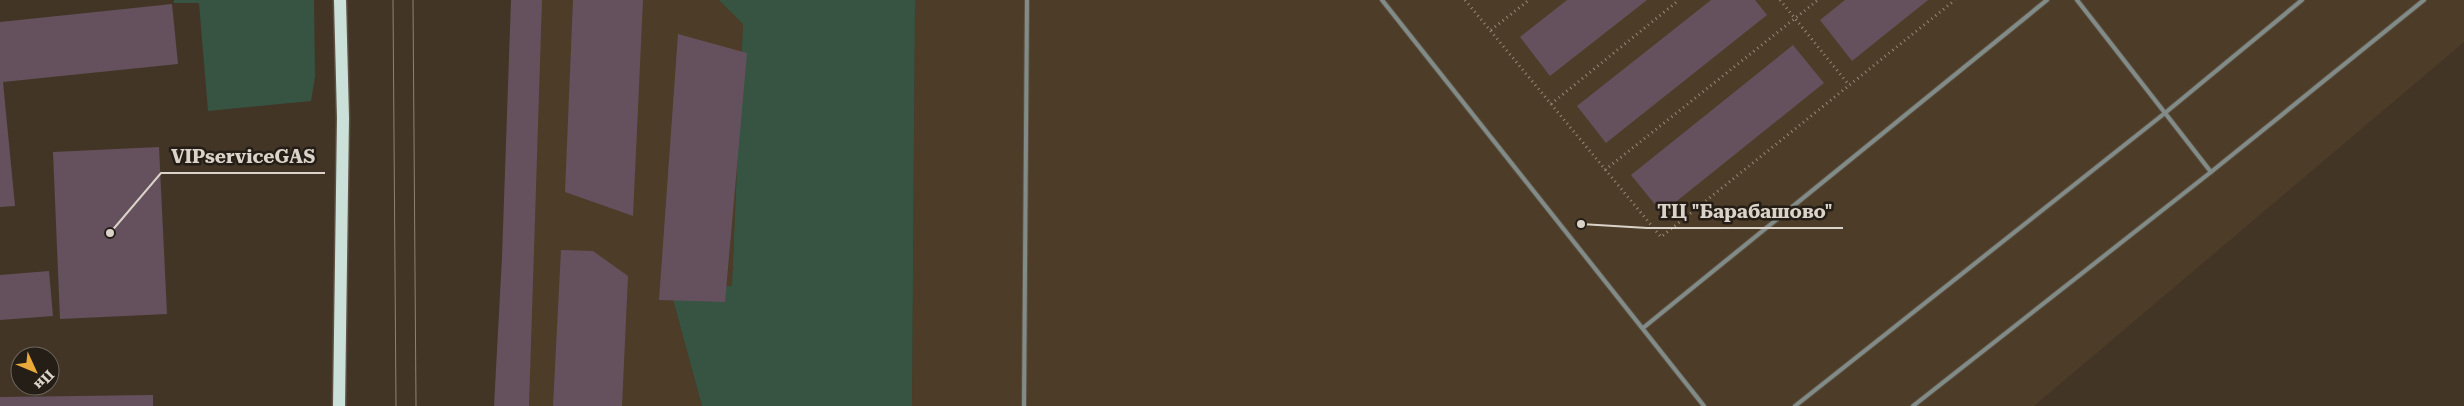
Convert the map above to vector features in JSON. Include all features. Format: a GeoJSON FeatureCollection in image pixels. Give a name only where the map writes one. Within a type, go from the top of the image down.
{"type":"FeatureCollection","features":[{"type":"Feature","properties":{"kind":"main road"},"geometry":{"type":"LineString","coordinates":[[340,0],[343,118],[340,406]]}},
{"type":"Feature","properties":{"kind":"lane"},"geometry":{"type":"LineString","coordinates":[[1024,406],[1026,0]]}},
{"type":"Feature","properties":{"kind":"lane"},"geometry":{"type":"LineString","coordinates":[[1382,0],[1704,406]]}},
{"type":"Feature","properties":{"kind":"lane"},"geometry":{"type":"LineString","coordinates":[[1643,328],[2047,0]]}},
{"type":"Feature","properties":{"kind":"lane"},"geometry":{"type":"LineString","coordinates":[[2077,0],[2211,172]]}},
{"type":"Feature","properties":{"kind":"lane"},"geometry":{"type":"LineString","coordinates":[[1794,406],[2166,113],[2302,0]]}},
{"type":"Feature","properties":{"kind":"lane"},"geometry":{"type":"LineString","coordinates":[[1914,406],[2211,172],[2424,0]]}},
{"type":"Feature","properties":{"kind":"path"},"geometry":{"type":"LineString","coordinates":[[1465,0],[1661,237],[1955,0]]}},
{"type":"Feature","properties":{"kind":"path"},"geometry":{"type":"LineString","coordinates":[[1490,30],[1529,0]]}},
{"type":"Feature","properties":{"kind":"path"},"geometry":{"type":"LineString","coordinates":[[1551,104],[1680,0]]}},
{"type":"Feature","properties":{"kind":"path"},"geometry":{"type":"LineString","coordinates":[[1780,0],[1850,85]]}},
{"type":"Feature","properties":{"kind":"path"},"geometry":{"type":"LineString","coordinates":[[1605,170],[1818,0]]}},
{"type":"Feature","properties":{"kind":"shaded area"},"geometry":{"type":"Polygon","coordinates":[[[513,0],[719,0],[743,24],[732,286],[669,285],[702,406],[498,406],[513,0]]]}},
{"type":"Feature","properties":{"kind":"shaded area"},"geometry":{"type":"Polygon","coordinates":[[[915,0],[2464,0],[2464,42],[2034,406],[912,406],[915,0]]]}},
{"type":"Feature","properties":{"kind":"green space"},"geometry":{"type":"Polygon","coordinates":[[[174,0],[314,0],[315,77],[311,101],[208,111],[199,3],[174,3],[174,0]]]}},
{"type":"Feature","properties":{"kind":"green space"},"geometry":{"type":"Polygon","coordinates":[[[719,0],[915,0],[912,406],[702,406],[669,285],[732,286],[743,24],[719,0]]]}},
{"type":"Feature","properties":{"kind":"building"},"geometry":{"type":"Polygon","coordinates":[[[511,0],[542,0],[529,406],[494,406],[502,257],[511,0]]]}},
{"type":"Feature","properties":{"kind":"building"},"geometry":{"type":"Polygon","coordinates":[[[573,0],[643,0],[633,216],[565,192],[573,0]]]}},
{"type":"Feature","properties":{"kind":"building"},"geometry":{"type":"Polygon","coordinates":[[[1567,0],[1647,0],[1550,76],[1520,37],[1567,0]]]}},
{"type":"Feature","properties":{"kind":"building"},"geometry":{"type":"Polygon","coordinates":[[[1711,0],[1755,0],[1767,15],[1606,143],[1577,106],[1711,0]]]}},
{"type":"Feature","properties":{"kind":"building"},"geometry":{"type":"Polygon","coordinates":[[[1845,0],[1928,0],[1852,61],[1820,20],[1845,0]]]}},
{"type":"Feature","properties":{"kind":"building"},"geometry":{"type":"Polygon","coordinates":[[[172,4],[178,64],[3,82],[15,206],[0,207],[0,22],[172,4]]]}},
{"type":"Feature","properties":{"kind":"building"},"geometry":{"type":"Polygon","coordinates":[[[678,34],[747,53],[725,302],[659,300],[678,34]]]}},
{"type":"Feature","properties":{"kind":"building"},"geometry":{"type":"Polygon","coordinates":[[[1793,45],[1824,83],[1662,213],[1631,175],[1793,45]]]}},
{"type":"Feature","properties":{"kind":"building"},"geometry":{"type":"Polygon","coordinates":[[[159,147],[167,314],[60,319],[53,152],[159,147]]]}},
{"type":"Feature","properties":{"kind":"building"},"geometry":{"type":"Polygon","coordinates":[[[561,250],[593,251],[628,276],[622,406],[553,406],[561,250]]]}},
{"type":"Feature","properties":{"kind":"building"},"geometry":{"type":"Polygon","coordinates":[[[49,271],[53,316],[0,320],[0,275],[49,271]]]}},
{"type":"Feature","properties":{"kind":"building"},"geometry":{"type":"Polygon","coordinates":[[[153,395],[153,406],[0,406],[0,397],[153,395]]]}},
{"type":"Feature","properties":{"kind":"tram line"},"geometry":{"type":"LineString","coordinates":[[393,0],[396,406]]}},
{"type":"Feature","properties":{"kind":"tram line"},"geometry":{"type":"LineString","coordinates":[[413,0],[416,406]]}},
{"type":"Feature","properties":{"kind":"place","name":"ТЦ \"Барабашово\""},"geometry":{"type":"Point","coordinates":[1581,224]}},
{"type":"Feature","properties":{"kind":"place","name":"VIPserviceGAS"},"geometry":{"type":"Point","coordinates":[110,233]}}]}
